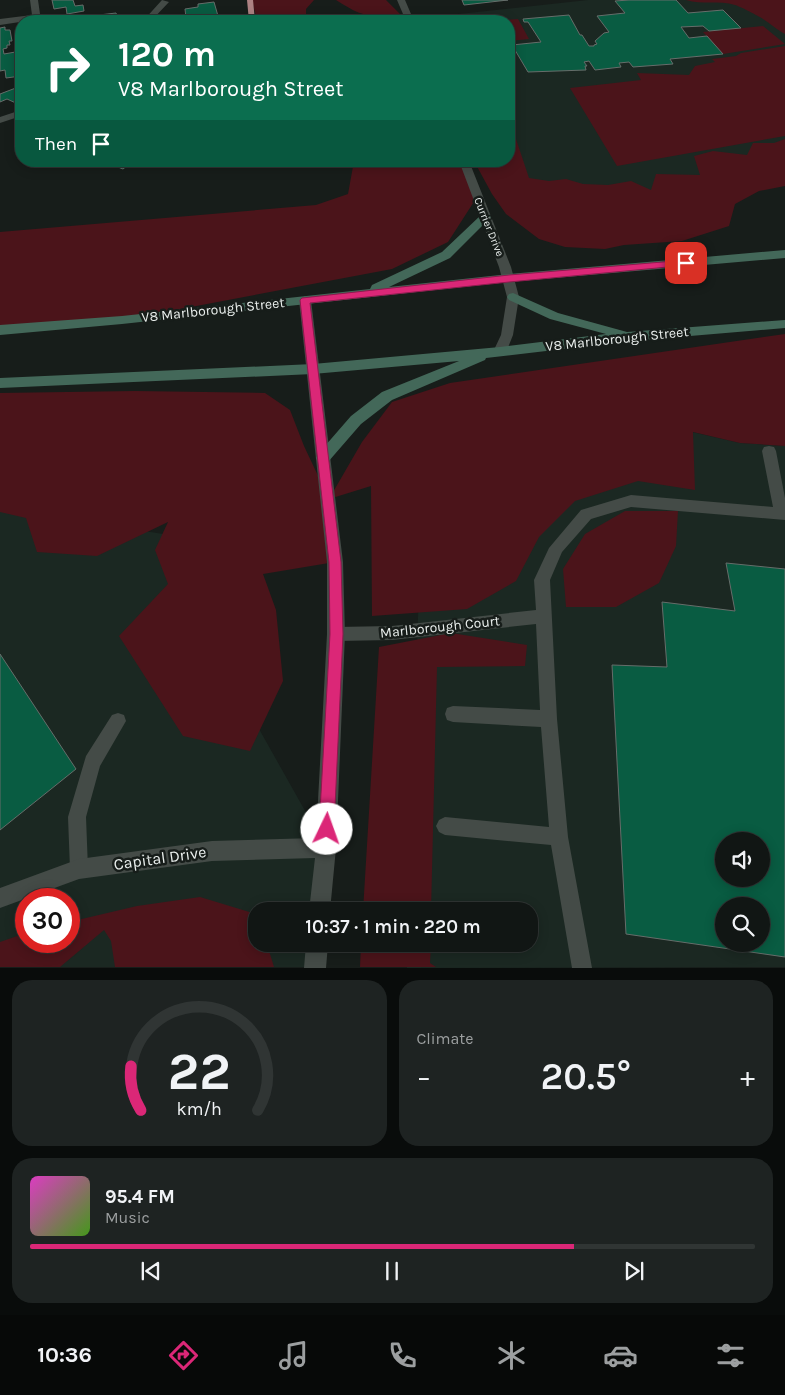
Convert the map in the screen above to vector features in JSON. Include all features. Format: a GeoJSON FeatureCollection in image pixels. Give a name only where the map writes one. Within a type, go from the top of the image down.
{"type":"FeatureCollection","features":[{"type":"Feature","properties":{"kind":"main road"},"geometry":{"type":"LineString","coordinates":[[366,293],[446,255],[485,217]]}},
{"type":"Feature","properties":{"kind":"main road","name":"V8 Marlborough Street"},"geometry":{"type":"LineString","coordinates":[[0,330],[122,320],[509,278],[785,254]]}},
{"type":"Feature","properties":{"kind":"main road"},"geometry":{"type":"LineString","coordinates":[[513,296],[554,316],[631,336]]}},
{"type":"Feature","properties":{"kind":"main road","name":"V8 Marlborough Street"},"geometry":{"type":"LineString","coordinates":[[0,383],[313,369],[496,352],[631,336],[785,324]]}},
{"type":"Feature","properties":{"kind":"main road"},"geometry":{"type":"LineString","coordinates":[[323,458],[356,420],[387,396],[496,352]]}},
{"type":"Feature","properties":{"kind":"street"},"geometry":{"type":"LineString","coordinates":[[34,0],[36,15]]}},
{"type":"Feature","properties":{"kind":"street"},"geometry":{"type":"LineString","coordinates":[[401,0],[407,15]]}},
{"type":"Feature","properties":{"kind":"street"},"geometry":{"type":"LineString","coordinates":[[153,15],[165,2]]}},
{"type":"Feature","properties":{"kind":"street"},"geometry":{"type":"LineString","coordinates":[[0,22],[15,21]]}},
{"type":"Feature","properties":{"kind":"street"},"geometry":{"type":"LineString","coordinates":[[0,120],[15,115]]}},
{"type":"Feature","properties":{"kind":"street","name":"Currier Drive"},"geometry":{"type":"LineString","coordinates":[[466,167],[509,278],[513,296],[507,335],[496,352]]}},
{"type":"Feature","properties":{"kind":"street"},"geometry":{"type":"LineString","coordinates":[[305,300],[335,562],[336,634],[326,848],[321,902]]}},
{"type":"Feature","properties":{"kind":"street","name":"Capital Drive"},"geometry":{"type":"LineString","coordinates":[[0,898],[79,869],[212,851],[326,848]]}},
{"type":"Feature","properties":{"kind":"street"},"geometry":{"type":"LineString","coordinates":[[315,968],[317,952]]}},
{"type":"Feature","properties":{"kind":"lane"},"geometry":{"type":"LineString","coordinates":[[582,968],[559,837],[549,719],[542,580],[556,548],[586,514],[631,501],[783,514],[769,452]]}},
{"type":"Feature","properties":{"kind":"lane","name":"Marlborough Court"},"geometry":{"type":"LineString","coordinates":[[336,634],[392,633],[544,616]]}},
{"type":"Feature","properties":{"kind":"lane"},"geometry":{"type":"LineString","coordinates":[[453,714],[549,719]]}},
{"type":"Feature","properties":{"kind":"lane"},"geometry":{"type":"LineString","coordinates":[[79,869],[77,817],[89,771],[92,762],[118,721]]}},
{"type":"Feature","properties":{"kind":"lane"},"geometry":{"type":"LineString","coordinates":[[445,826],[559,837]]}},
{"type":"Feature","properties":{"kind":"shaded area"},"geometry":{"type":"Polygon","coordinates":[[[252,0],[314,0],[306,9],[306,15],[256,15],[252,0]]]}},
{"type":"Feature","properties":{"kind":"shaded area"},"geometry":{"type":"Polygon","coordinates":[[[336,0],[386,0],[400,14],[366,15],[352,10],[336,0]]]}},
{"type":"Feature","properties":{"kind":"shaded area"},"geometry":{"type":"Polygon","coordinates":[[[588,0],[743,0],[785,10],[785,175],[541,224],[512,167],[515,167],[515,15],[449,15],[588,0]]]}},
{"type":"Feature","properties":{"kind":"shaded area"},"geometry":{"type":"Polygon","coordinates":[[[686,0],[785,0],[785,34],[761,18],[735,5],[686,0]]]}},
{"type":"Feature","properties":{"kind":"shaded area"},"geometry":{"type":"Polygon","coordinates":[[[515,19],[518,19],[529,39],[515,40],[515,19]]]}},
{"type":"Feature","properties":{"kind":"shaded area"},"geometry":{"type":"Polygon","coordinates":[[[763,26],[785,44],[723,54],[703,32],[763,26]]]}},
{"type":"Feature","properties":{"kind":"shaded area"},"geometry":{"type":"Polygon","coordinates":[[[785,46],[785,136],[617,166],[570,88],[641,80],[637,73],[689,75],[695,66],[715,62],[712,59],[785,46]]]}},
{"type":"Feature","properties":{"kind":"shaded area"},"geometry":{"type":"Polygon","coordinates":[[[515,136],[529,178],[549,181],[566,179],[583,184],[608,185],[631,181],[651,190],[656,174],[700,175],[694,156],[713,151],[747,155],[753,143],[774,143],[785,139],[785,186],[759,191],[735,204],[729,226],[682,241],[624,245],[605,249],[565,247],[539,239],[506,214],[492,194],[477,167],[515,167],[515,136]]]}},
{"type":"Feature","properties":{"kind":"shaded area"},"geometry":{"type":"Polygon","coordinates":[[[353,167],[466,167],[477,197],[448,242],[392,269],[122,320],[0,330],[0,232],[316,205],[348,194],[353,167]]]}},
{"type":"Feature","properties":{"kind":"shaded area"},"geometry":{"type":"Polygon","coordinates":[[[785,334],[785,446],[740,443],[693,432],[695,490],[638,481],[575,501],[539,537],[516,581],[467,609],[372,616],[371,486],[329,499],[362,442],[392,402],[450,383],[785,334]]]}},
{"type":"Feature","properties":{"kind":"shaded area"},"geometry":{"type":"Polygon","coordinates":[[[135,391],[265,393],[290,410],[304,446],[329,499],[335,562],[263,574],[276,610],[283,681],[250,751],[183,736],[119,636],[168,584],[155,550],[168,522],[97,556],[37,552],[26,518],[0,512],[0,393],[135,391]]]}},
{"type":"Feature","properties":{"kind":"shaded area"},"geometry":{"type":"Polygon","coordinates":[[[692,432],[740,443],[785,446],[785,967],[407,968],[408,952],[538,952],[538,902],[409,902],[421,520],[692,432]]]}},
{"type":"Feature","properties":{"kind":"shaded area"},"geometry":{"type":"Polygon","coordinates":[[[0,507],[199,540],[214,649],[326,848],[321,902],[248,902],[248,952],[316,952],[315,967],[0,967],[0,507]]]}},
{"type":"Feature","properties":{"kind":"shaded area"},"geometry":{"type":"Polygon","coordinates":[[[625,511],[678,511],[676,546],[659,583],[616,607],[566,607],[563,569],[585,534],[625,511]]]}},
{"type":"Feature","properties":{"kind":"shaded area"},"geometry":{"type":"Polygon","coordinates":[[[451,633],[527,645],[525,666],[437,667],[431,902],[364,902],[379,647],[451,633]]]}},
{"type":"Feature","properties":{"kind":"shaded area"},"geometry":{"type":"Polygon","coordinates":[[[200,897],[248,912],[248,952],[269,952],[274,967],[115,967],[111,941],[104,930],[80,950],[80,919],[137,906],[200,897]]]}},
{"type":"Feature","properties":{"kind":"shaded area"},"geometry":{"type":"Polygon","coordinates":[[[15,937],[15,953],[77,953],[60,967],[0,967],[0,942],[15,937]]]}},
{"type":"Feature","properties":{"kind":"shaded area"},"geometry":{"type":"Polygon","coordinates":[[[361,952],[431,952],[430,963],[436,967],[360,967],[361,952]]]}},
{"type":"Feature","properties":{"kind":"building"},"geometry":{"type":"Polygon","coordinates":[[[52,0],[73,0],[75,6],[83,5],[84,11],[67,14],[66,7],[54,9],[52,0]]]}},
{"type":"Feature","properties":{"kind":"building"},"geometry":{"type":"Polygon","coordinates":[[[462,0],[508,0],[464,5],[462,0]]]}},
{"type":"Feature","properties":{"kind":"building"},"geometry":{"type":"Polygon","coordinates":[[[676,0],[688,13],[723,10],[741,28],[709,31],[703,26],[681,27],[689,38],[707,36],[723,54],[670,59],[673,64],[633,67],[629,62],[619,63],[621,67],[595,70],[589,61],[584,62],[587,66],[585,66],[586,70],[528,72],[515,50],[515,45],[541,42],[528,22],[524,22],[523,19],[569,15],[580,35],[582,35],[589,46],[594,46],[597,44],[595,41],[604,33],[609,32],[597,16],[625,13],[615,1],[676,0]]]}},
{"type":"Feature","properties":{"kind":"building"},"geometry":{"type":"Polygon","coordinates":[[[214,2],[218,15],[186,15],[185,9],[198,7],[198,4],[214,2]]]}},
{"type":"Feature","properties":{"kind":"building"},"geometry":{"type":"Polygon","coordinates":[[[116,13],[117,15],[99,15],[116,13]]]}},
{"type":"Feature","properties":{"kind":"building"},"geometry":{"type":"Polygon","coordinates":[[[5,27],[5,30],[10,30],[12,41],[9,41],[10,45],[3,49],[4,54],[15,52],[15,77],[6,78],[5,70],[0,71],[0,28],[5,27]]]}},
{"type":"Feature","properties":{"kind":"building"},"geometry":{"type":"Polygon","coordinates":[[[15,88],[15,103],[7,99],[0,102],[0,94],[15,88]]]}},
{"type":"Feature","properties":{"kind":"building"},"geometry":{"type":"Polygon","coordinates":[[[726,563],[785,569],[785,957],[750,952],[770,952],[770,897],[715,897],[715,947],[626,934],[612,665],[667,667],[662,602],[735,611],[726,563]]]}},
{"type":"Feature","properties":{"kind":"building"},"geometry":{"type":"Polygon","coordinates":[[[0,654],[76,769],[0,830],[0,654]]]}},
{"type":"Feature","properties":{"kind":"waterway"},"geometry":{"type":"LineString","coordinates":[[250,0],[251,15]]}},
{"type":"Feature","properties":{"kind":"route"},"geometry":{"type":"LineString","coordinates":[[327,829],[336,634],[335,562],[305,300],[509,278],[686,263]]}}]}
